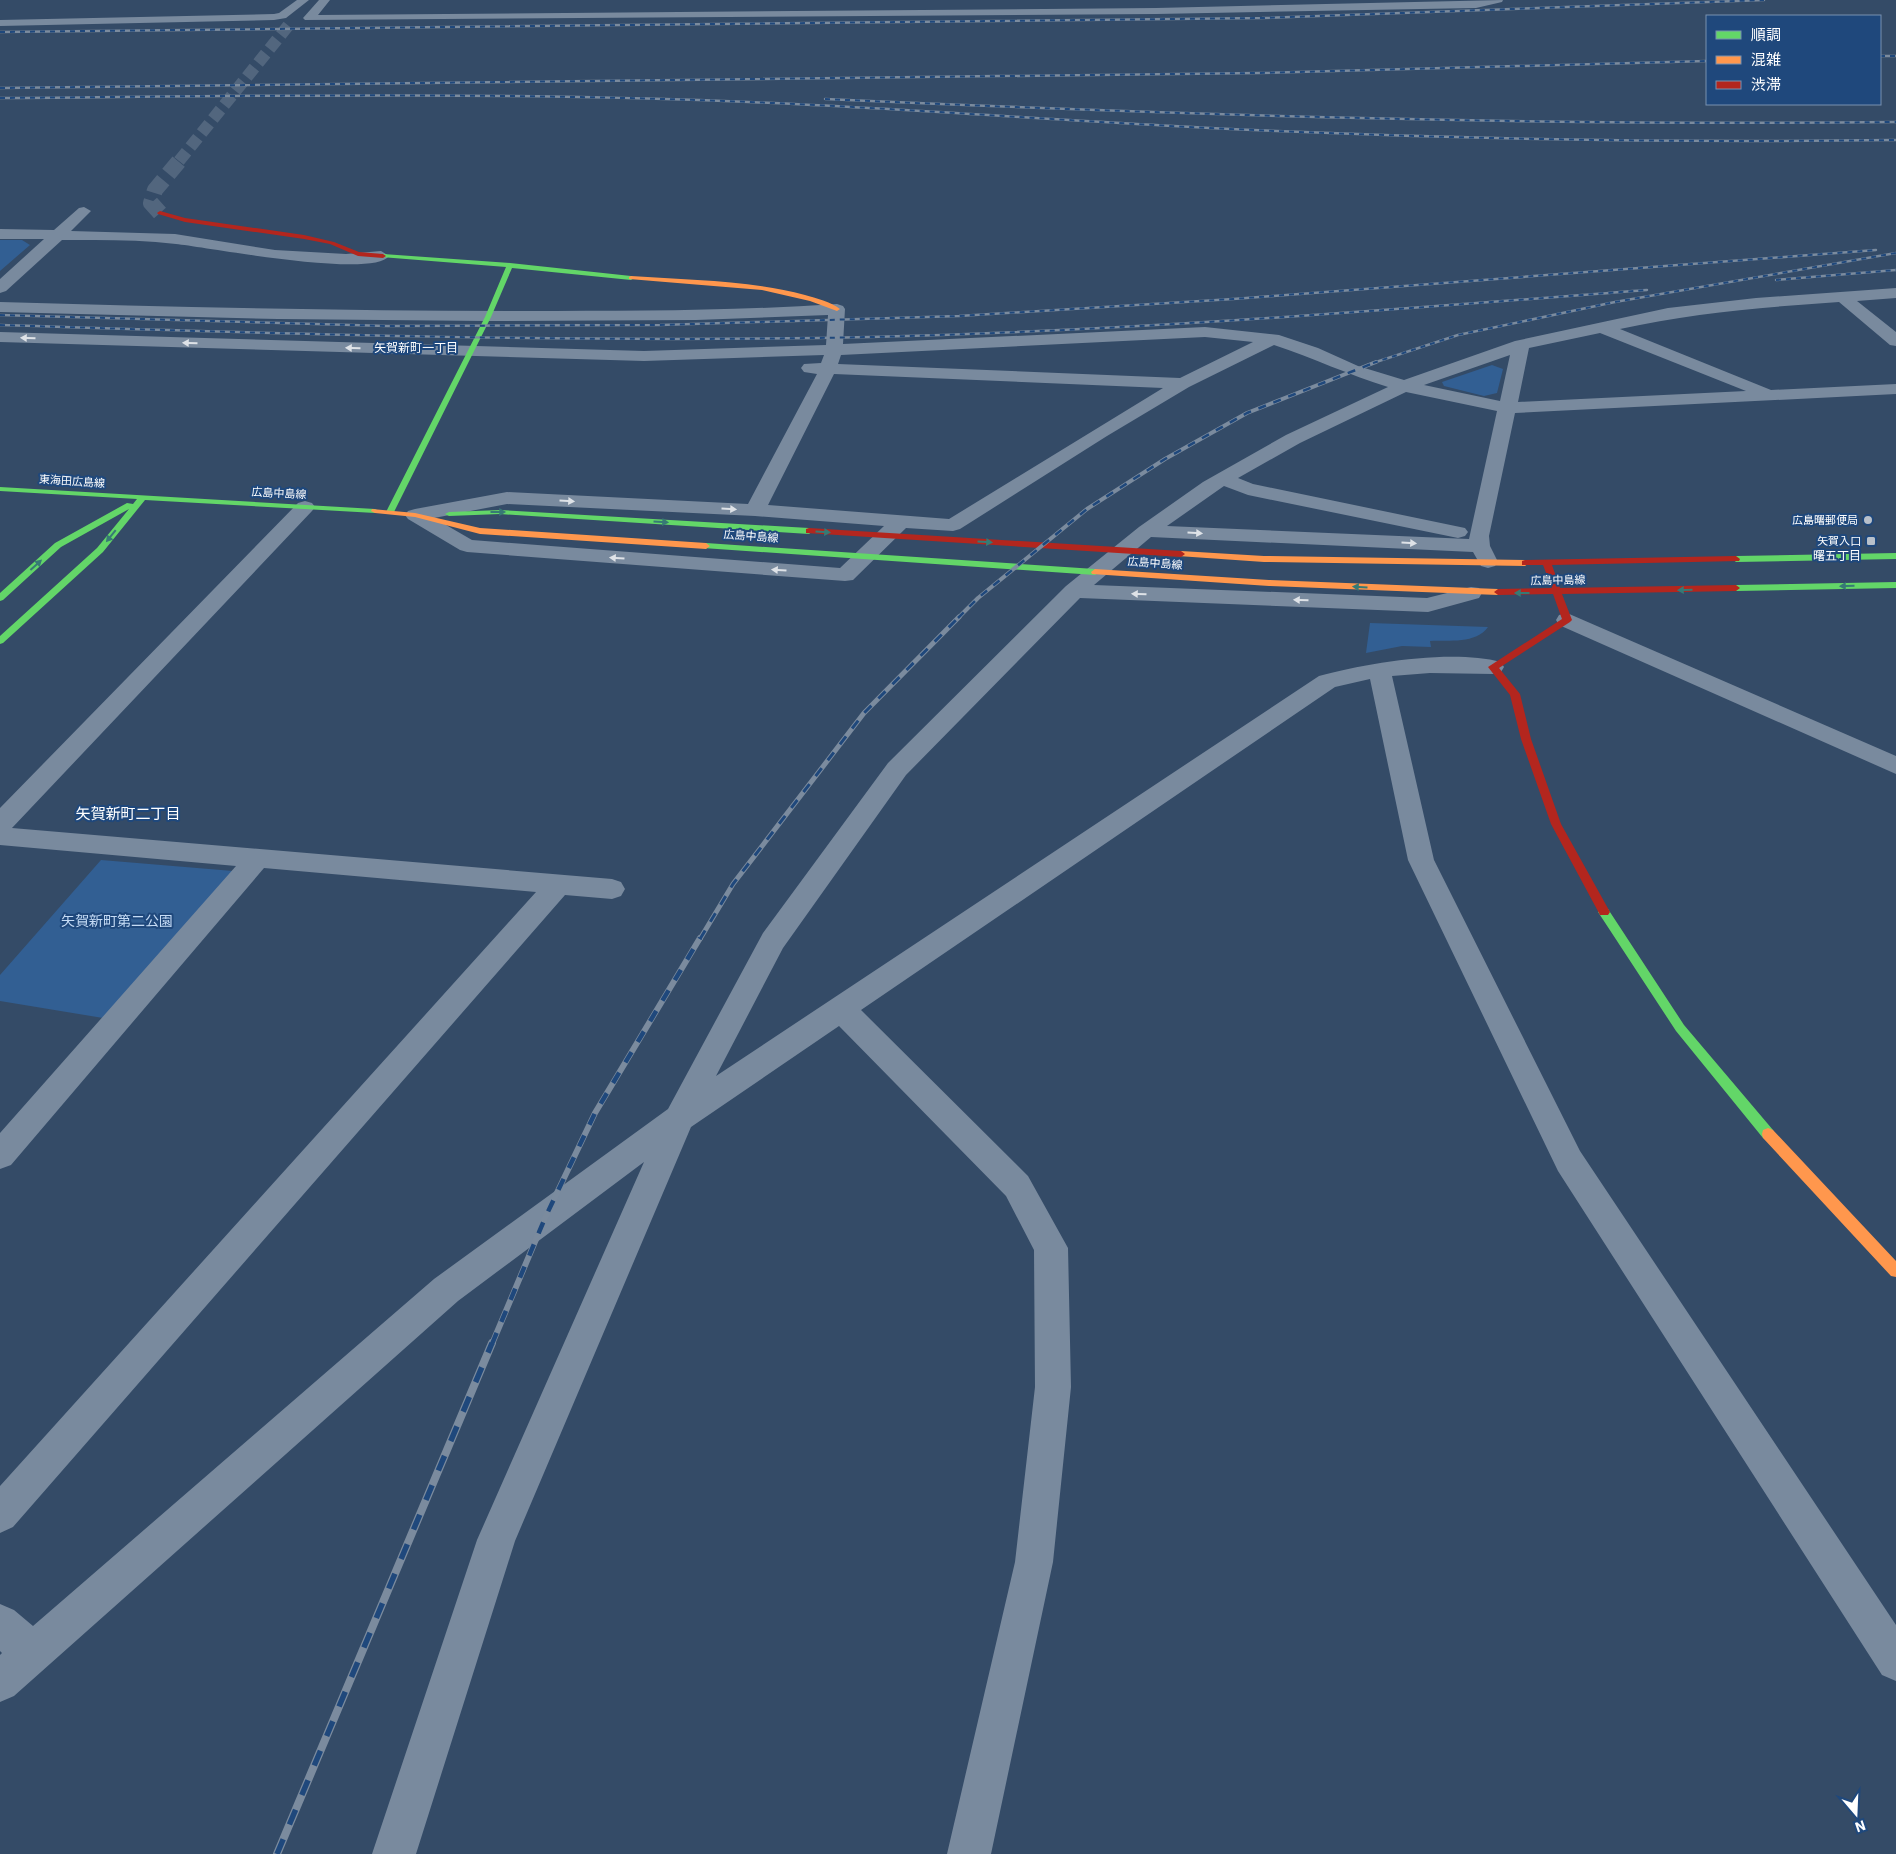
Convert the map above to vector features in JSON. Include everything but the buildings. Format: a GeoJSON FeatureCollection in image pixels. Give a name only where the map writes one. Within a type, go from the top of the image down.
{"type":"FeatureCollection","features":[{"type":"Feature","properties":{"kind":"main road"},"geometry":{"type":"LineString","coordinates":[[160,213],[185,220],[304,236],[358,254],[784,291],[815,298],[837,309]]}},
{"type":"Feature","properties":{"kind":"main road"},"geometry":{"type":"LineString","coordinates":[[390,512],[488,317],[510,266]]}},
{"type":"Feature","properties":{"kind":"main road","name":"東海田広島線"},"geometry":{"type":"LineString","coordinates":[[0,489],[142,498]]}},
{"type":"Feature","properties":{"kind":"main road"},"geometry":{"type":"LineString","coordinates":[[0,598],[58,545],[142,498]]}},
{"type":"Feature","properties":{"kind":"main road"},"geometry":{"type":"LineString","coordinates":[[0,641],[100,550],[142,498]]}},
{"type":"Feature","properties":{"kind":"main road","name":"広島中島線"},"geometry":{"type":"LineString","coordinates":[[142,498],[390,512],[415,515],[490,532],[1269,583],[1471,593],[1558,593],[1896,584]]}},
{"type":"Feature","properties":{"kind":"main road","name":"広島中島線"},"geometry":{"type":"LineString","coordinates":[[415,515],[500,512],[1264,559],[1483,548],[1547,563],[1896,556]]}},
{"type":"Feature","properties":{"kind":"main road"},"geometry":{"type":"LineString","coordinates":[[1547,563],[1567,620],[1493,667],[1516,694],[1526,739],[1556,824],[1608,920],[1680,1028],[1780,1149],[1896,1270]]}},
{"type":"Feature","properties":{"kind":"street"},"geometry":{"type":"LineString","coordinates":[[0,23],[274,17],[282,16],[304,0]]}},
{"type":"Feature","properties":{"kind":"street"},"geometry":{"type":"LineString","coordinates":[[292,21],[315,0]]}},
{"type":"Feature","properties":{"kind":"street"},"geometry":{"type":"LineString","coordinates":[[325,0],[309,18],[948,13],[1262,4],[1444,6],[1476,5],[1498,0]]}},
{"type":"Feature","properties":{"kind":"street"},"geometry":{"type":"LineString","coordinates":[[948,0],[948,13]]}},
{"type":"Feature","properties":{"kind":"street"},"geometry":{"type":"LineString","coordinates":[[0,288],[84,211]]}},
{"type":"Feature","properties":{"kind":"street"},"geometry":{"type":"LineString","coordinates":[[0,234],[175,239],[275,255],[346,259],[380,256]]}},
{"type":"Feature","properties":{"kind":"street"},"geometry":{"type":"LineString","coordinates":[[394,1854],[496,1540],[680,1118],[773,942],[897,769],[1080,587],[1141,536],[1222,479],[1293,439],[1404,386],[1521,345],[1668,313],[1756,302],[1896,293]]}},
{"type":"Feature","properties":{"kind":"street"},"geometry":{"type":"LineString","coordinates":[[1843,297],[1896,341]]}},
{"type":"Feature","properties":{"kind":"street"},"geometry":{"type":"LineString","coordinates":[[0,307],[235,315],[488,317],[754,315],[837,309],[834,350],[828,369],[755,510]]}},
{"type":"Feature","properties":{"kind":"street"},"geometry":{"type":"LineString","coordinates":[[644,356],[834,350],[1204,324],[1273,339],[1312,352],[1352,370],[1404,386],[1508,408],[1896,389]]}},
{"type":"Feature","properties":{"kind":"street"},"geometry":{"type":"LineString","coordinates":[[1601,327],[1772,396]]}},
{"type":"Feature","properties":{"kind":"street"},"geometry":{"type":"LineString","coordinates":[[0,337],[644,356],[828,369],[1183,383]]}},
{"type":"Feature","properties":{"kind":"street"},"geometry":{"type":"LineString","coordinates":[[415,515],[507,498],[755,510],[898,524],[953,525],[1100,432],[1183,383],[1273,339]]}},
{"type":"Feature","properties":{"kind":"street"},"geometry":{"type":"LineString","coordinates":[[1483,548],[1521,345]]}},
{"type":"Feature","properties":{"kind":"street"},"geometry":{"type":"LineString","coordinates":[[1222,479],[1248,489],[1483,548]]}},
{"type":"Feature","properties":{"kind":"street"},"geometry":{"type":"LineString","coordinates":[[0,824],[304,507]]}},
{"type":"Feature","properties":{"kind":"street"},"geometry":{"type":"LineString","coordinates":[[415,515],[467,546],[848,572],[898,524]]}},
{"type":"Feature","properties":{"kind":"street"},"geometry":{"type":"LineString","coordinates":[[1141,536],[1483,548]]}},
{"type":"Feature","properties":{"kind":"street"},"geometry":{"type":"LineString","coordinates":[[1080,587],[1428,605],[1471,593]]}},
{"type":"Feature","properties":{"kind":"street"},"geometry":{"type":"LineString","coordinates":[[1567,620],[1896,766]]}},
{"type":"Feature","properties":{"kind":"street"},"geometry":{"type":"LineString","coordinates":[[0,1682],[446,1290],[680,1118],[1327,681],[1379,669],[1448,663],[1493,667]]}},
{"type":"Feature","properties":{"kind":"street"},"geometry":{"type":"LineString","coordinates":[[1379,669],[1421,860],[1569,1161],[1896,1661]]}},
{"type":"Feature","properties":{"kind":"street"},"geometry":{"type":"LineString","coordinates":[[0,836],[612,889]]}},
{"type":"Feature","properties":{"kind":"street"},"geometry":{"type":"LineString","coordinates":[[0,1155],[257,858]]}},
{"type":"Feature","properties":{"kind":"street"},"geometry":{"type":"LineString","coordinates":[[0,1514],[558,884]]}},
{"type":"Feature","properties":{"kind":"street"},"geometry":{"type":"LineString","coordinates":[[842,1010],[1017,1186],[1050,1248],[1053,1387],[1034,1562],[968,1854]]}},
{"type":"Feature","properties":{"kind":"street"},"geometry":{"type":"LineString","coordinates":[[0,1624],[32,1652]]}},
{"type":"Feature","properties":{"kind":"green space"},"geometry":{"type":"Polygon","coordinates":[[[0,240],[22,240],[30,245],[0,271],[0,240]]]}},
{"type":"Feature","properties":{"kind":"green space"},"geometry":{"type":"Polygon","coordinates":[[[1492,365],[1503,369],[1497,393],[1484,396],[1444,386],[1442,382],[1492,365]]]}},
{"type":"Feature","properties":{"kind":"green space"},"geometry":{"type":"Polygon","coordinates":[[[1370,623],[1488,627],[1477,636],[1469,639],[1430,641],[1431,647],[1402,646],[1366,653],[1370,623]]]}},
{"type":"Feature","properties":{"kind":"green space","name":"矢賀新町第二公園"},"geometry":{"type":"Polygon","coordinates":[[[101,860],[233,871],[103,1018],[0,1001],[0,975],[101,860]]]}},
{"type":"Feature","properties":{"kind":"tunnel"},"geometry":{"type":"LineString","coordinates":[[179,161],[292,21]]}},
{"type":"Feature","properties":{"kind":"tunnel"},"geometry":{"type":"LineString","coordinates":[[160,213],[151,203],[155,190],[180,160]]}},
{"type":"Feature","properties":{"kind":"railway"},"geometry":{"type":"LineString","coordinates":[[0,32],[1262,18],[1764,0]]}},
{"type":"Feature","properties":{"kind":"railway"},"geometry":{"type":"LineString","coordinates":[[1881,56],[1896,56]]}},
{"type":"Feature","properties":{"kind":"railway"},"geometry":{"type":"LineString","coordinates":[[0,88],[1259,73],[1706,61]]}},
{"type":"Feature","properties":{"kind":"railway"},"geometry":{"type":"LineString","coordinates":[[0,98],[362,95],[634,98],[1381,135],[1638,140],[1896,140]]}},
{"type":"Feature","properties":{"kind":"railway"},"geometry":{"type":"LineString","coordinates":[[825,99],[1093,110],[1494,121],[1896,122]]}},
{"type":"Feature","properties":{"kind":"railway"},"geometry":{"type":"LineString","coordinates":[[0,315],[387,326],[660,325],[959,316],[1233,299],[1876,250]]}},
{"type":"Feature","properties":{"kind":"railway"},"geometry":{"type":"LineString","coordinates":[[1376,362],[1458,335],[1615,302],[1896,253]]}},
{"type":"Feature","properties":{"kind":"railway"},"geometry":{"type":"LineString","coordinates":[[1776,280],[1896,270]]}},
{"type":"Feature","properties":{"kind":"railway"},"geometry":{"type":"LineString","coordinates":[[0,325],[544,338],[761,339],[870,337],[1161,325],[1647,290]]}},
{"type":"Feature","properties":{"kind":"railway"},"geometry":{"type":"LineString","coordinates":[[959,617],[978,598],[1087,509],[1165,459],[1247,413],[1376,362]]}},
{"type":"Feature","properties":{"kind":"railway"},"geometry":{"type":"LineString","coordinates":[[700,939],[733,884],[864,713],[959,617]]}},
{"type":"Feature","properties":{"kind":"railway"},"geometry":{"type":"LineString","coordinates":[[492,1344],[545,1218],[595,1113],[700,938]]}},
{"type":"Feature","properties":{"kind":"railway"},"geometry":{"type":"LineString","coordinates":[[277,1854],[492,1343]]}},
{"type":"Feature","properties":{"kind":"traffic: fast"},"geometry":{"type":"LineString","coordinates":[[383,256],[462,261],[631,278]]}},
{"type":"Feature","properties":{"kind":"traffic: fast"},"geometry":{"type":"LineString","coordinates":[[390,512],[488,317],[510,265]]}},
{"type":"Feature","properties":{"kind":"traffic: fast"},"geometry":{"type":"LineString","coordinates":[[0,489],[375,511]]}},
{"type":"Feature","properties":{"kind":"traffic: fast"},"geometry":{"type":"LineString","coordinates":[[0,641],[100,550],[142,498]]}},
{"type":"Feature","properties":{"kind":"traffic: fast"},"geometry":{"type":"LineString","coordinates":[[0,598],[58,545],[130,505]]}},
{"type":"Feature","properties":{"kind":"traffic: fast"},"geometry":{"type":"LineString","coordinates":[[449,514],[500,512],[809,531]]}},
{"type":"Feature","properties":{"kind":"traffic: fast"},"geometry":{"type":"LineString","coordinates":[[706,546],[1095,572]]}},
{"type":"Feature","properties":{"kind":"traffic: fast"},"geometry":{"type":"LineString","coordinates":[[1736,559],[1896,556]]}},
{"type":"Feature","properties":{"kind":"traffic: fast"},"geometry":{"type":"LineString","coordinates":[[1736,588],[1896,585]]}},
{"type":"Feature","properties":{"kind":"traffic: fast"},"geometry":{"type":"LineString","coordinates":[[1604,912],[1680,1028],[1768,1134]]}},
{"type":"Feature","properties":{"kind":"traffic: slow"},"geometry":{"type":"LineString","coordinates":[[631,278],[736,284],[788,293],[837,309]]}},
{"type":"Feature","properties":{"kind":"traffic: slow"},"geometry":{"type":"LineString","coordinates":[[375,511],[415,515],[480,531],[706,546]]}},
{"type":"Feature","properties":{"kind":"traffic: slow"},"geometry":{"type":"LineString","coordinates":[[1181,554],[1264,559],[1525,563]]}},
{"type":"Feature","properties":{"kind":"traffic: slow"},"geometry":{"type":"LineString","coordinates":[[1095,572],[1269,583],[1498,592]]}},
{"type":"Feature","properties":{"kind":"traffic: slow"},"geometry":{"type":"LineString","coordinates":[[1768,1134],[1896,1271]]}},
{"type":"Feature","properties":{"kind":"traffic: jam"},"geometry":{"type":"LineString","coordinates":[[160,213],[185,220],[304,237],[332,243],[358,254],[383,256]]}},
{"type":"Feature","properties":{"kind":"traffic: jam"},"geometry":{"type":"LineString","coordinates":[[809,531],[1181,554]]}},
{"type":"Feature","properties":{"kind":"traffic: jam"},"geometry":{"type":"LineString","coordinates":[[1525,563],[1736,559]]}},
{"type":"Feature","properties":{"kind":"traffic: jam"},"geometry":{"type":"LineString","coordinates":[[1547,563],[1567,620],[1493,667],[1515,694],[1526,739],[1556,824],[1604,912]]}},
{"type":"Feature","properties":{"kind":"traffic: jam"},"geometry":{"type":"LineString","coordinates":[[1498,592],[1736,588]]}},
{"type":"Feature","properties":{"kind":"place","name":"広島曙郵便局"},"geometry":{"type":"Point","coordinates":[1868,520]}},
{"type":"Feature","properties":{"kind":"place","name":"矢賀入口"},"geometry":{"type":"Point","coordinates":[1871,541]}},
{"type":"Feature","properties":{"kind":"district","name":"矢賀新町一丁目"},"geometry":{"type":"Point","coordinates":[416,348]}},
{"type":"Feature","properties":{"kind":"district","name":"曙五丁目"},"geometry":{"type":"Point","coordinates":[1837,556]}},
{"type":"Feature","properties":{"kind":"district","name":"矢賀新町二丁目"},"geometry":{"type":"Point","coordinates":[128,814]}}]}
